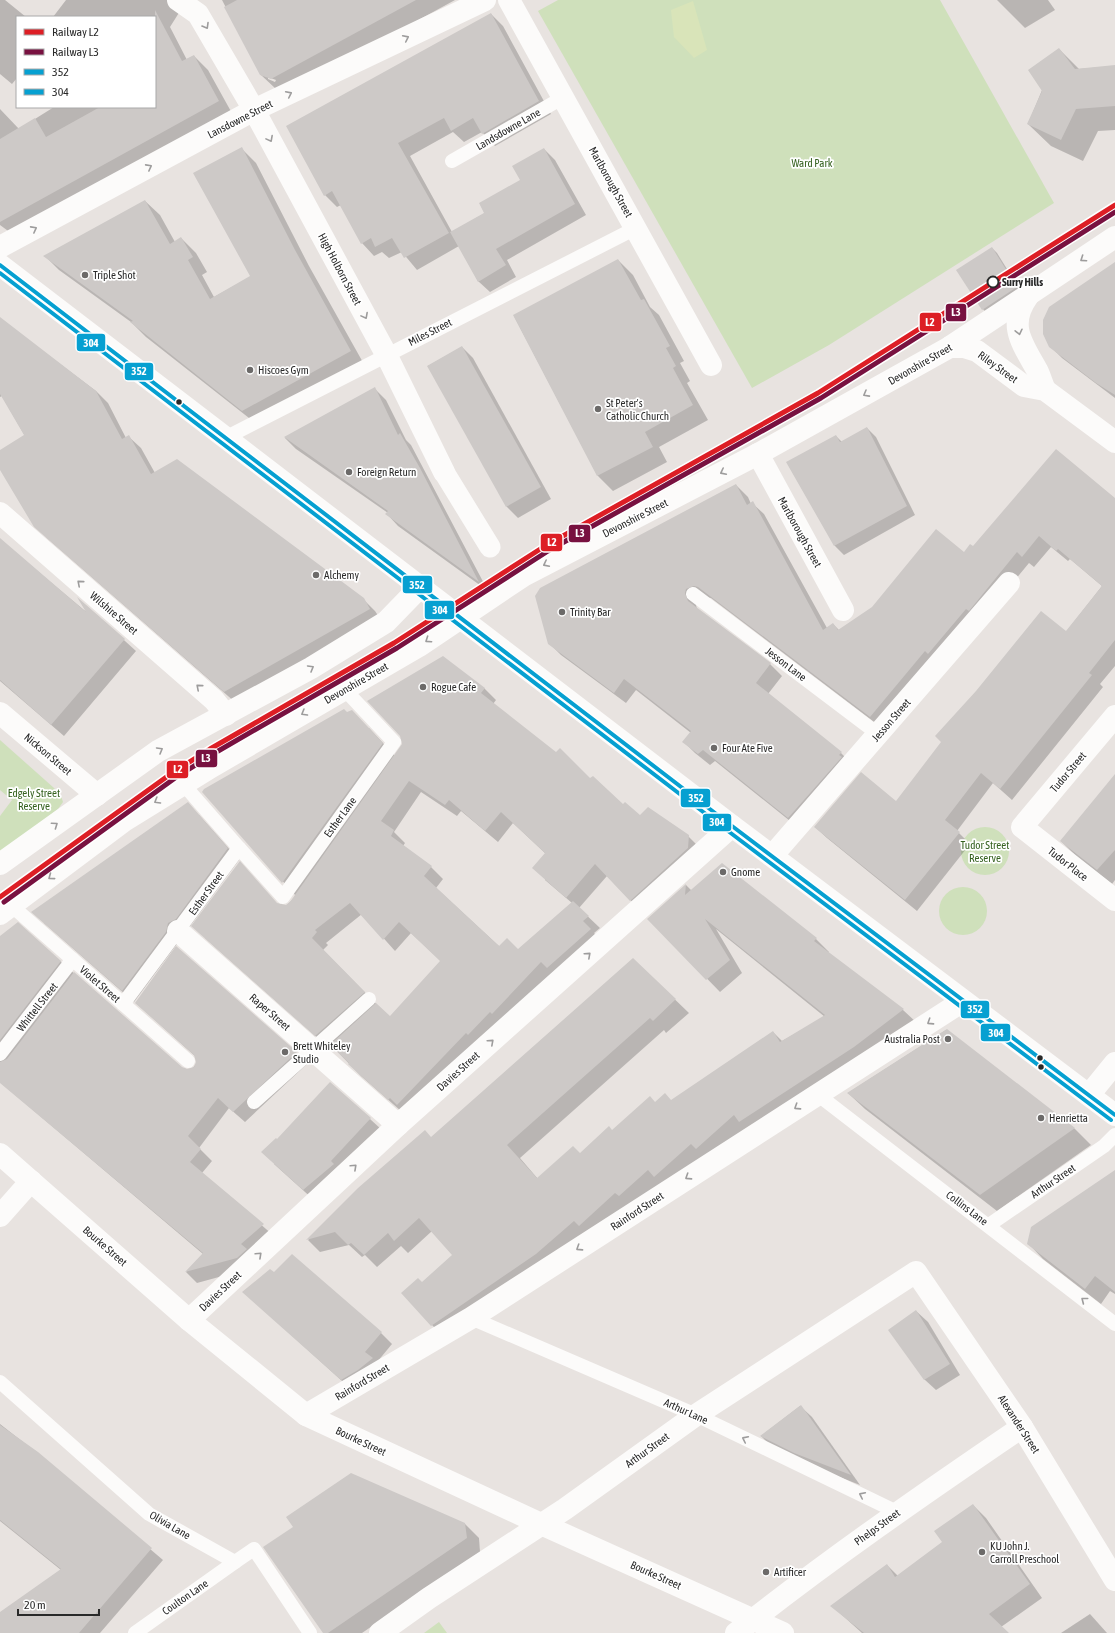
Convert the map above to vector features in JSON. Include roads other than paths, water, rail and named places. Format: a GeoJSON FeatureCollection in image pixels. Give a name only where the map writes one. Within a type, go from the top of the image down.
{"type":"FeatureCollection","features":[{"type":"Feature","properties":{"kind":"street","name":"High Holborn Street"},"geometry":{"type":"LineString","coordinates":[[178,0],[198,14],[254,110],[386,354],[444,472],[490,547]]}},
{"type":"Feature","properties":{"kind":"street","name":"Lansdowne Street"},"geometry":{"type":"LineString","coordinates":[[0,262],[254,110],[485,0]]}},
{"type":"Feature","properties":{"kind":"street","name":"Marlborough Street"},"geometry":{"type":"LineString","coordinates":[[509,0],[711,365]]}},
{"type":"Feature","properties":{"kind":"street","name":"Devonshire Street"},"geometry":{"type":"LineString","coordinates":[[6,910],[124,821],[213,766],[419,646],[523,576],[758,454],[950,347],[1114,240]]}},
{"type":"Feature","properties":{"kind":"street"},"geometry":{"type":"LineString","coordinates":[[0,262],[224,438],[420,588],[1115,1115]]}},
{"type":"Feature","properties":{"kind":"street"},"geometry":{"type":"LineString","coordinates":[[1028,296],[1021,306],[1017,322],[1022,345],[1037,370],[1045,390]]}},
{"type":"Feature","properties":{"kind":"street","name":"Riley Street"},"geometry":{"type":"LineString","coordinates":[[950,347],[964,347],[977,351],[1024,386],[1045,390],[1115,442]]}},
{"type":"Feature","properties":{"kind":"street","name":"Marlborough Street"},"geometry":{"type":"LineString","coordinates":[[758,454],[843,610]]}},
{"type":"Feature","properties":{"kind":"street","name":"Wilshire Street"},"geometry":{"type":"LineString","coordinates":[[0,514],[214,700],[226,715]]}},
{"type":"Feature","properties":{"kind":"street","name":"Jesson Street"},"geometry":{"type":"LineString","coordinates":[[772,856],[1009,584]]}},
{"type":"Feature","properties":{"kind":"street"},"geometry":{"type":"LineString","coordinates":[[0,864],[158,751],[311,668],[386,622],[420,588]]}},
{"type":"Feature","properties":{"kind":"street","name":"Nickson Street"},"geometry":{"type":"LineString","coordinates":[[0,713],[97,795]]}},
{"type":"Feature","properties":{"kind":"street","name":"Tudor Street"},"geometry":{"type":"LineString","coordinates":[[1022,827],[1115,716]]}},
{"type":"Feature","properties":{"kind":"street","name":"Davies Street"},"geometry":{"type":"LineString","coordinates":[[189,1320],[398,1125],[732,826]]}},
{"type":"Feature","properties":{"kind":"street","name":"Tudor Place"},"geometry":{"type":"LineString","coordinates":[[1022,827],[1115,900]]}},
{"type":"Feature","properties":{"kind":"street","name":"Raper Street"},"geometry":{"type":"LineString","coordinates":[[178,931],[398,1125]]}},
{"type":"Feature","properties":{"kind":"street","name":"Rainford Street"},"geometry":{"type":"LineString","coordinates":[[306,1415],[470,1318],[963,1001]]}},
{"type":"Feature","properties":{"kind":"street"},"geometry":{"type":"LineString","coordinates":[[1089,1095],[1115,1063]]}},
{"type":"Feature","properties":{"kind":"street","name":"Bourke Street"},"geometry":{"type":"LineString","coordinates":[[0,1154],[189,1320],[306,1415],[541,1524],[783,1633]]}},
{"type":"Feature","properties":{"kind":"street"},"geometry":{"type":"LineString","coordinates":[[0,1216],[31,1181]]}},
{"type":"Feature","properties":{"kind":"street","name":"Arthur Street"},"geometry":{"type":"LineString","coordinates":[[380,1633],[565,1509],[696,1415],[916,1272]]}},
{"type":"Feature","properties":{"kind":"street","name":"Alexander Street"},"geometry":{"type":"LineString","coordinates":[[916,1272],[1022,1427],[1115,1580]]}},
{"type":"Feature","properties":{"kind":"street","name":"Phelps Street"},"geometry":{"type":"LineString","coordinates":[[736,1633],[898,1512],[1022,1427]]}},
{"type":"Feature","properties":{"kind":"lane","name":"Landsdowne Lane"},"geometry":{"type":"LineString","coordinates":[[452,161],[564,98]]}},
{"type":"Feature","properties":{"kind":"lane","name":"Miles Street"},"geometry":{"type":"LineString","coordinates":[[224,438],[386,354],[636,228]]}},
{"type":"Feature","properties":{"kind":"lane","name":"Jesson Lane"},"geometry":{"type":"LineString","coordinates":[[693,594],[878,734]]}},
{"type":"Feature","properties":{"kind":"lane","name":"Esther Lane"},"geometry":{"type":"LineString","coordinates":[[239,848],[283,897],[394,742],[345,690]]}},
{"type":"Feature","properties":{"kind":"lane"},"geometry":{"type":"LineString","coordinates":[[184,785],[239,848]]}},
{"type":"Feature","properties":{"kind":"lane","name":"Esther Street"},"geometry":{"type":"LineString","coordinates":[[123,1004],[239,848]]}},
{"type":"Feature","properties":{"kind":"lane","name":"Violet Street"},"geometry":{"type":"LineString","coordinates":[[6,910],[72,959],[188,1061]]}},
{"type":"Feature","properties":{"kind":"lane","name":"Whittell Street"},"geometry":{"type":"LineString","coordinates":[[0,1054],[54,985],[72,959]]}},
{"type":"Feature","properties":{"kind":"lane"},"geometry":{"type":"LineString","coordinates":[[254,1102],[369,999]]}},
{"type":"Feature","properties":{"kind":"lane","name":"Collins Lane"},"geometry":{"type":"LineString","coordinates":[[817,1094],[989,1225],[1115,1324]]}},
{"type":"Feature","properties":{"kind":"lane","name":"Arthur Street"},"geometry":{"type":"LineString","coordinates":[[989,1225],[1092,1154],[1115,1135]]}},
{"type":"Feature","properties":{"kind":"lane","name":"Arthur Lane"},"geometry":{"type":"LineString","coordinates":[[470,1318],[696,1415],[898,1512]]}},
{"type":"Feature","properties":{"kind":"lane","name":"Olivia Lane"},"geometry":{"type":"LineString","coordinates":[[0,1382],[149,1514],[235,1562]]}},
{"type":"Feature","properties":{"kind":"lane"},"geometry":{"type":"LineString","coordinates":[[235,1562],[254,1549],[310,1633]]}},
{"type":"Feature","properties":{"kind":"lane","name":"Coulton Lane"},"geometry":{"type":"LineString","coordinates":[[135,1633],[235,1562]]}},
{"type":"Feature","properties":{"kind":"rail line","name":"L2"},"geometry":{"type":"LineString","coordinates":[[0,897],[172,773],[210,749],[394,643],[545,546],[818,393],[1115,205]]}},
{"type":"Feature","properties":{"kind":"rail line","name":"L3"},"geometry":{"type":"LineString","coordinates":[[4,902],[175,778],[213,754],[397,648],[548,551],[821,398],[1115,212]]}},
{"type":"Feature","properties":{"kind":"place","name":"Triple Shot"},"geometry":{"type":"Point","coordinates":[85,275]}},
{"type":"Feature","properties":{"kind":"place","name":"Surry Hills"},"geometry":{"type":"Point","coordinates":[993,282]}},
{"type":"Feature","properties":{"kind":"place","name":"Hiscoes Gym"},"geometry":{"type":"Point","coordinates":[250,370]}},
{"type":"Feature","properties":{"kind":"place","name":"St Peter's Catholic Church"},"geometry":{"type":"Point","coordinates":[598,409]}},
{"type":"Feature","properties":{"kind":"place","name":"Foreign Return"},"geometry":{"type":"Point","coordinates":[349,472]}},
{"type":"Feature","properties":{"kind":"place","name":"Alchemy"},"geometry":{"type":"Point","coordinates":[316,575]}},
{"type":"Feature","properties":{"kind":"place","name":"Trinity Bar"},"geometry":{"type":"Point","coordinates":[562,612]}},
{"type":"Feature","properties":{"kind":"place","name":"Rogue Cafe"},"geometry":{"type":"Point","coordinates":[423,687]}},
{"type":"Feature","properties":{"kind":"place","name":"Four Ate Five"},"geometry":{"type":"Point","coordinates":[714,748]}},
{"type":"Feature","properties":{"kind":"place","name":"Gnome"},"geometry":{"type":"Point","coordinates":[723,872]}},
{"type":"Feature","properties":{"kind":"place","name":"Australia Post"},"geometry":{"type":"Point","coordinates":[948,1039]}},
{"type":"Feature","properties":{"kind":"place","name":"Brett Whiteley Studio"},"geometry":{"type":"Point","coordinates":[285,1052]}},
{"type":"Feature","properties":{"kind":"place","name":"Henrietta"},"geometry":{"type":"Point","coordinates":[1041,1118]}},
{"type":"Feature","properties":{"kind":"place","name":"KU John J. Carroll Preschool"},"geometry":{"type":"Point","coordinates":[982,1552]}},
{"type":"Feature","properties":{"kind":"place","name":"Artificer"},"geometry":{"type":"Point","coordinates":[766,1572]}},
{"type":"Feature","properties":{"kind":"park label","name":"Ward Park"},"geometry":{"type":"Point","coordinates":[812,163]}},
{"type":"Feature","properties":{"kind":"park label","name":"Edgely Street Reserve"},"geometry":{"type":"Point","coordinates":[34,799]}},
{"type":"Feature","properties":{"kind":"park label","name":"Tudor Street Reserve"},"geometry":{"type":"Point","coordinates":[985,851]}}]}
